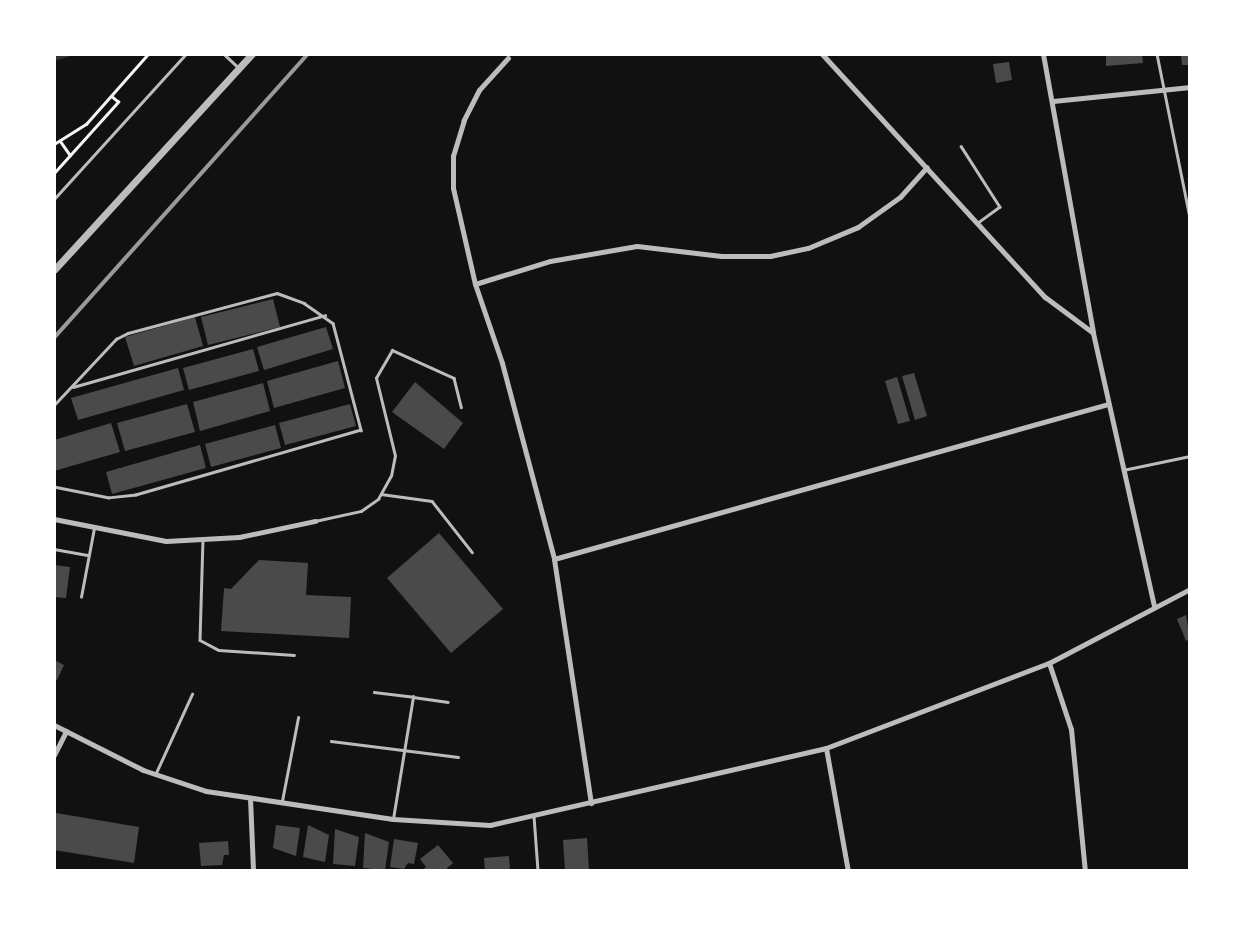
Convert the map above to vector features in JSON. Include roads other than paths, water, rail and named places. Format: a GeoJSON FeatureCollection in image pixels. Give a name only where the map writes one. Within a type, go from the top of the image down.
{"type":"FeatureCollection","features":[{"type":"Feature","properties":{"kind":"street"},"geometry":{"type":"LineString","coordinates":[[54,270],[252,54]]}},
{"type":"Feature","properties":{"kind":"street"},"geometry":{"type":"LineString","coordinates":[[822,54],[1045,297],[1093,333]]}},
{"type":"Feature","properties":{"kind":"street"},"geometry":{"type":"LineString","coordinates":[[1043,54],[1093,333],[1154,607]]}},
{"type":"Feature","properties":{"kind":"street"},"geometry":{"type":"LineString","coordinates":[[508,58],[479,90],[453,156],[453,188],[475,284],[502,363],[554,559],[591,803]]}},
{"type":"Feature","properties":{"kind":"street"},"geometry":{"type":"LineString","coordinates":[[1053,101],[1190,87]]}},
{"type":"Feature","properties":{"kind":"street"},"geometry":{"type":"LineString","coordinates":[[475,284],[550,261],[637,246],[721,256],[770,256],[808,248],[858,227],[900,197],[926,167]]}},
{"type":"Feature","properties":{"kind":"street"},"geometry":{"type":"LineString","coordinates":[[554,559],[1108,404]]}},
{"type":"Feature","properties":{"kind":"street"},"geometry":{"type":"LineString","coordinates":[[54,519],[166,541],[239,537],[315,521]]}},
{"type":"Feature","properties":{"kind":"street"},"geometry":{"type":"LineString","coordinates":[[54,725],[155,775],[206,791],[393,818],[473,826],[534,816],[826,748],[1049,663],[1190,589]]}},
{"type":"Feature","properties":{"kind":"street"},"geometry":{"type":"LineString","coordinates":[[1049,663],[1071,729],[1085,871]]}},
{"type":"Feature","properties":{"kind":"street"},"geometry":{"type":"LineString","coordinates":[[54,755],[66,731]]}},
{"type":"Feature","properties":{"kind":"street"},"geometry":{"type":"LineString","coordinates":[[826,748],[843,824],[848,871]]}},
{"type":"Feature","properties":{"kind":"street"},"geometry":{"type":"LineString","coordinates":[[250,797],[253,871]]}},
{"type":"Feature","properties":{"kind":"lane"},"geometry":{"type":"LineString","coordinates":[[54,199],[186,54]]}},
{"type":"Feature","properties":{"kind":"lane"},"geometry":{"type":"LineString","coordinates":[[224,54],[240,68]]}},
{"type":"Feature","properties":{"kind":"lane"},"geometry":{"type":"LineString","coordinates":[[1157,54],[1190,218]]}},
{"type":"Feature","properties":{"kind":"lane"},"geometry":{"type":"LineString","coordinates":[[961,146],[1000,207],[978,223]]}},
{"type":"Feature","properties":{"kind":"lane"},"geometry":{"type":"LineString","coordinates":[[54,405],[116,339],[153,324],[264,293],[304,303],[326,315],[341,348],[361,422],[358,434],[136,495],[109,498],[54,487]]}},
{"type":"Feature","properties":{"kind":"lane"},"geometry":{"type":"LineString","coordinates":[[73,387],[326,315]]}},
{"type":"Feature","properties":{"kind":"lane"},"geometry":{"type":"LineString","coordinates":[[315,521],[361,511],[381,494],[395,456],[376,378],[392,349],[454,378],[461,407]]}},
{"type":"Feature","properties":{"kind":"lane"},"geometry":{"type":"LineString","coordinates":[[1123,470],[1189,456],[1190,462]]}},
{"type":"Feature","properties":{"kind":"lane"},"geometry":{"type":"LineString","coordinates":[[381,494],[432,501],[472,552]]}},
{"type":"Feature","properties":{"kind":"lane"},"geometry":{"type":"LineString","coordinates":[[81,597],[95,525]]}},
{"type":"Feature","properties":{"kind":"lane"},"geometry":{"type":"LineString","coordinates":[[203,539],[200,640],[219,650],[294,655]]}},
{"type":"Feature","properties":{"kind":"lane"},"geometry":{"type":"LineString","coordinates":[[54,549],[88,555]]}},
{"type":"Feature","properties":{"kind":"lane"},"geometry":{"type":"LineString","coordinates":[[374,692],[447,702]]}},
{"type":"Feature","properties":{"kind":"lane"},"geometry":{"type":"LineString","coordinates":[[155,775],[192,694]]}},
{"type":"Feature","properties":{"kind":"lane"},"geometry":{"type":"LineString","coordinates":[[393,818],[413,697]]}},
{"type":"Feature","properties":{"kind":"lane"},"geometry":{"type":"LineString","coordinates":[[282,802],[298,718]]}},
{"type":"Feature","properties":{"kind":"lane"},"geometry":{"type":"LineString","coordinates":[[331,741],[458,757]]}},
{"type":"Feature","properties":{"kind":"lane"},"geometry":{"type":"LineString","coordinates":[[534,816],[538,871]]}},
{"type":"Feature","properties":{"kind":"waterway"},"geometry":{"type":"LineString","coordinates":[[54,59],[70,54]]}},
{"type":"Feature","properties":{"kind":"railway"},"geometry":{"type":"LineString","coordinates":[[54,338],[308,54]]}}]}
